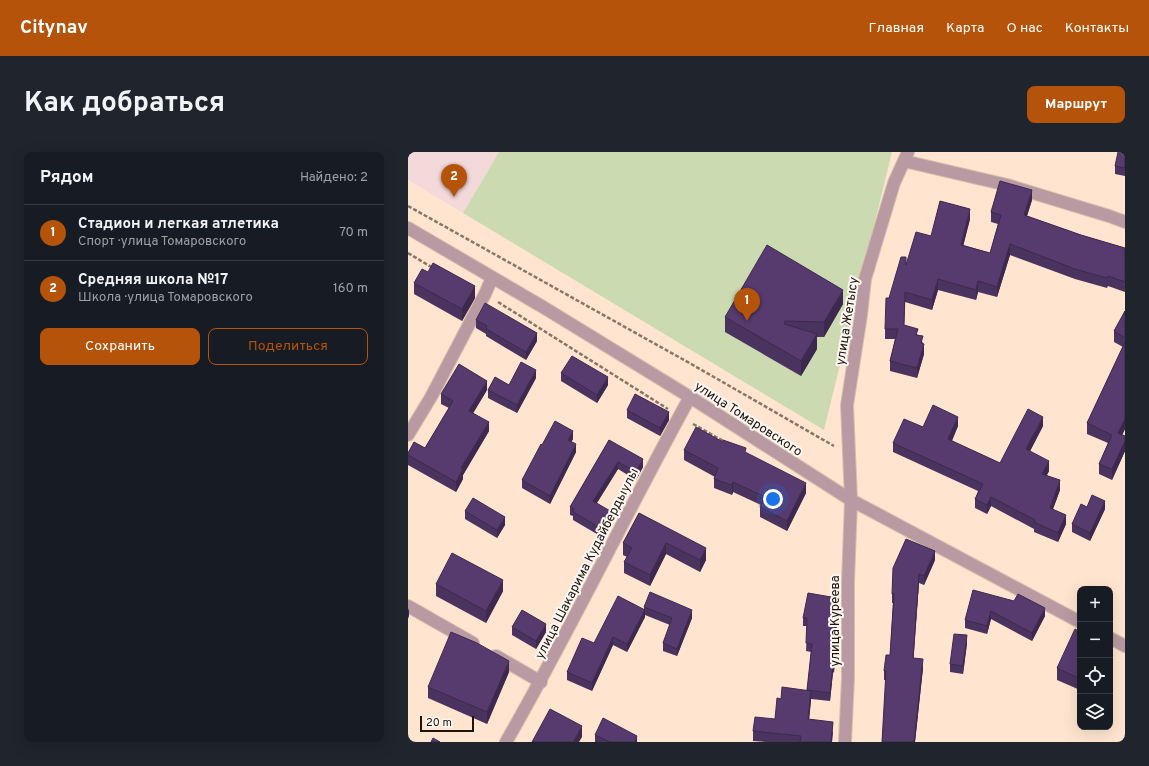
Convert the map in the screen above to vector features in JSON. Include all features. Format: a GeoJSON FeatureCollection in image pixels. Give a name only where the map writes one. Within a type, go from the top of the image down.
{"type":"FeatureCollection","features":[{"type":"Feature","properties":{"kind":"street"},"geometry":{"type":"LineString","coordinates":[[906,157],[1007,185],[1125,222]]}},
{"type":"Feature","properties":{"kind":"street","name":"улица Жетысу"},"geometry":{"type":"LineString","coordinates":[[851,500],[847,405],[865,279],[894,183],[906,157]]}},
{"type":"Feature","properties":{"kind":"street","name":"улица Томаровского"},"geometry":{"type":"LineString","coordinates":[[408,228],[543,307],[690,397],[851,500],[1077,620]]}},
{"type":"Feature","properties":{"kind":"street"},"geometry":{"type":"LineString","coordinates":[[408,435],[431,397],[492,278]]}},
{"type":"Feature","properties":{"kind":"street","name":"улица Шакарима Кудайбердыулы"},"geometry":{"type":"LineString","coordinates":[[506,742],[541,682],[639,490],[690,397]]}},
{"type":"Feature","properties":{"kind":"street","name":"улица Куреева"},"geometry":{"type":"LineString","coordinates":[[845,742],[848,678],[848,582],[851,500]]}},
{"type":"Feature","properties":{"kind":"street"},"geometry":{"type":"LineString","coordinates":[[408,606],[541,682]]}},
{"type":"Feature","properties":{"kind":"street"},"geometry":{"type":"LineString","coordinates":[[1113,640],[1125,646]]}},
{"type":"Feature","properties":{"kind":"path"},"geometry":{"type":"LineString","coordinates":[[408,206],[693,365],[849,455]]}},
{"type":"Feature","properties":{"kind":"path"},"geometry":{"type":"LineString","coordinates":[[408,253],[438,271]]}},
{"type":"Feature","properties":{"kind":"path"},"geometry":{"type":"LineString","coordinates":[[485,294],[679,416],[727,443]]}},
{"type":"Feature","properties":{"kind":"shaded area"},"geometry":{"type":"Polygon","coordinates":[[[408,152],[499,152],[463,213],[408,180],[408,152]]]}},
{"type":"Feature","properties":{"kind":"green space"},"geometry":{"type":"Polygon","coordinates":[[[499,152],[892,152],[824,430],[463,213],[499,152]]]}},
{"type":"Feature","properties":{"kind":"building"},"geometry":{"type":"Polygon","coordinates":[[[1118,152],[1125,152],[1125,168],[1115,166],[1118,152]]]}},
{"type":"Feature","properties":{"kind":"building"},"geometry":{"type":"Polygon","coordinates":[[[1000,181],[1032,190],[1024,215],[1081,235],[1125,248],[1125,282],[1108,276],[1107,278],[1075,269],[1010,244],[997,287],[978,281],[976,290],[938,279],[932,300],[905,292],[904,325],[918,329],[916,335],[923,336],[921,343],[924,344],[917,368],[890,361],[898,329],[885,329],[886,298],[889,298],[901,257],[906,257],[906,265],[916,232],[931,236],[940,201],[970,209],[961,245],[990,253],[1001,215],[991,212],[1000,181]]]}},
{"type":"Feature","properties":{"kind":"building"},"geometry":{"type":"Polygon","coordinates":[[[767,245],[843,290],[824,322],[785,321],[784,324],[817,334],[801,361],[725,317],[767,245]]]}},
{"type":"Feature","properties":{"kind":"building"},"geometry":{"type":"Polygon","coordinates":[[[433,263],[475,286],[462,309],[414,283],[422,269],[428,272],[433,263]]]}},
{"type":"Feature","properties":{"kind":"building"},"geometry":{"type":"Polygon","coordinates":[[[485,303],[537,333],[526,352],[486,329],[487,326],[476,320],[485,303]]]}},
{"type":"Feature","properties":{"kind":"building"},"geometry":{"type":"Polygon","coordinates":[[[1125,311],[1125,338],[1114,331],[1125,311]]]}},
{"type":"Feature","properties":{"kind":"building"},"geometry":{"type":"Polygon","coordinates":[[[1125,342],[1125,419],[1118,433],[1125,436],[1125,441],[1112,469],[1099,464],[1112,435],[1087,423],[1125,342]]]}},
{"type":"Feature","properties":{"kind":"building"},"geometry":{"type":"Polygon","coordinates":[[[572,356],[608,377],[597,395],[561,373],[572,356]]]}},
{"type":"Feature","properties":{"kind":"building"},"geometry":{"type":"Polygon","coordinates":[[[521,362],[536,370],[517,405],[488,390],[495,377],[509,385],[521,362]]]}},
{"type":"Feature","properties":{"kind":"building"},"geometry":{"type":"Polygon","coordinates":[[[459,364],[487,381],[469,411],[489,422],[461,468],[463,469],[456,482],[408,455],[408,453],[414,442],[425,448],[453,401],[441,394],[459,364]]]}},
{"type":"Feature","properties":{"kind":"building"},"geometry":{"type":"Polygon","coordinates":[[[635,394],[669,412],[660,428],[627,410],[635,394]]]}},
{"type":"Feature","properties":{"kind":"building"},"geometry":{"type":"Polygon","coordinates":[[[933,405],[958,417],[948,439],[1000,463],[1028,409],[1043,417],[1026,449],[1049,461],[1042,474],[1060,480],[1050,508],[1066,515],[1058,533],[1034,522],[1035,520],[991,497],[987,505],[975,499],[983,484],[893,443],[904,419],[923,427],[933,405]]]}},
{"type":"Feature","properties":{"kind":"building"},"geometry":{"type":"Polygon","coordinates":[[[555,421],[573,431],[568,440],[576,444],[550,496],[522,480],[555,421]]]}},
{"type":"Feature","properties":{"kind":"building"},"geometry":{"type":"Polygon","coordinates":[[[696,427],[723,442],[723,440],[746,448],[745,452],[806,483],[787,521],[760,507],[765,497],[733,482],[732,485],[714,479],[718,468],[684,450],[696,427]]]}},
{"type":"Feature","properties":{"kind":"building"},"geometry":{"type":"Polygon","coordinates":[[[609,440],[643,459],[636,472],[618,462],[593,501],[612,512],[602,529],[573,512],[574,509],[570,507],[609,440]]]}},
{"type":"Feature","properties":{"kind":"building"},"geometry":{"type":"Polygon","coordinates":[[[1092,495],[1105,501],[1090,533],[1072,524],[1081,504],[1087,507],[1092,495]]]}},
{"type":"Feature","properties":{"kind":"building"},"geometry":{"type":"Polygon","coordinates":[[[473,498],[505,517],[497,530],[465,511],[473,498]]]}},
{"type":"Feature","properties":{"kind":"building"},"geometry":{"type":"Polygon","coordinates":[[[639,513],[706,548],[700,560],[666,543],[650,575],[624,562],[632,548],[623,543],[639,513]]]}},
{"type":"Feature","properties":{"kind":"building"},"geometry":{"type":"Polygon","coordinates":[[[906,539],[935,551],[924,576],[919,574],[913,658],[923,659],[914,742],[882,742],[886,671],[884,671],[886,655],[890,655],[894,594],[892,594],[893,568],[906,539]]]}},
{"type":"Feature","properties":{"kind":"building"},"geometry":{"type":"Polygon","coordinates":[[[452,553],[503,580],[486,611],[436,584],[452,553]]]}},
{"type":"Feature","properties":{"kind":"building"},"geometry":{"type":"Polygon","coordinates":[[[973,590],[1014,601],[1018,594],[1045,608],[1032,633],[991,611],[987,626],[965,620],[973,590]]]}},
{"type":"Feature","properties":{"kind":"building"},"geometry":{"type":"Polygon","coordinates":[[[650,592],[692,610],[677,649],[663,643],[672,618],[644,607],[650,592]]]}},
{"type":"Feature","properties":{"kind":"building"},"geometry":{"type":"Polygon","coordinates":[[[808,593],[837,598],[835,611],[837,612],[834,665],[830,693],[807,690],[812,644],[806,643],[807,618],[803,618],[808,593]]]}},
{"type":"Feature","properties":{"kind":"building"},"geometry":{"type":"Polygon","coordinates":[[[618,596],[645,610],[627,644],[613,637],[592,683],[567,672],[582,638],[594,643],[618,596]]]}},
{"type":"Feature","properties":{"kind":"building"},"geometry":{"type":"Polygon","coordinates":[[[522,610],[546,624],[536,641],[512,627],[522,610]]]}},
{"type":"Feature","properties":{"kind":"building"},"geometry":{"type":"Polygon","coordinates":[[[1075,629],[1077,630],[1077,678],[1057,668],[1075,629]]]}},
{"type":"Feature","properties":{"kind":"building"},"geometry":{"type":"Polygon","coordinates":[[[451,632],[477,643],[509,661],[487,712],[428,687],[451,632]]]}},
{"type":"Feature","properties":{"kind":"building"},"geometry":{"type":"Polygon","coordinates":[[[954,634],[967,635],[963,666],[950,664],[954,634]]]}},
{"type":"Feature","properties":{"kind":"building"},"geometry":{"type":"Polygon","coordinates":[[[782,687],[811,691],[808,719],[833,722],[831,742],[800,742],[801,736],[753,731],[755,717],[775,719],[777,698],[781,699],[782,687]]]}},
{"type":"Feature","properties":{"kind":"building"},"geometry":{"type":"Polygon","coordinates":[[[550,709],[582,726],[573,742],[532,742],[550,709]]]}},
{"type":"Feature","properties":{"kind":"building"},"geometry":{"type":"Polygon","coordinates":[[[603,718],[637,736],[634,742],[610,742],[595,735],[603,718]]]}},
{"type":"Feature","properties":{"kind":"building"},"geometry":{"type":"Polygon","coordinates":[[[433,738],[440,742],[431,742],[433,738]]]}},
{"type":"Feature","properties":{"kind":"place","name":"Средняя школа №17"},"geometry":{"type":"Point","coordinates":[454,197]}},
{"type":"Feature","properties":{"kind":"place","name":"Стадион и легкая атлетика"},"geometry":{"type":"Point","coordinates":[747,321]}}]}
